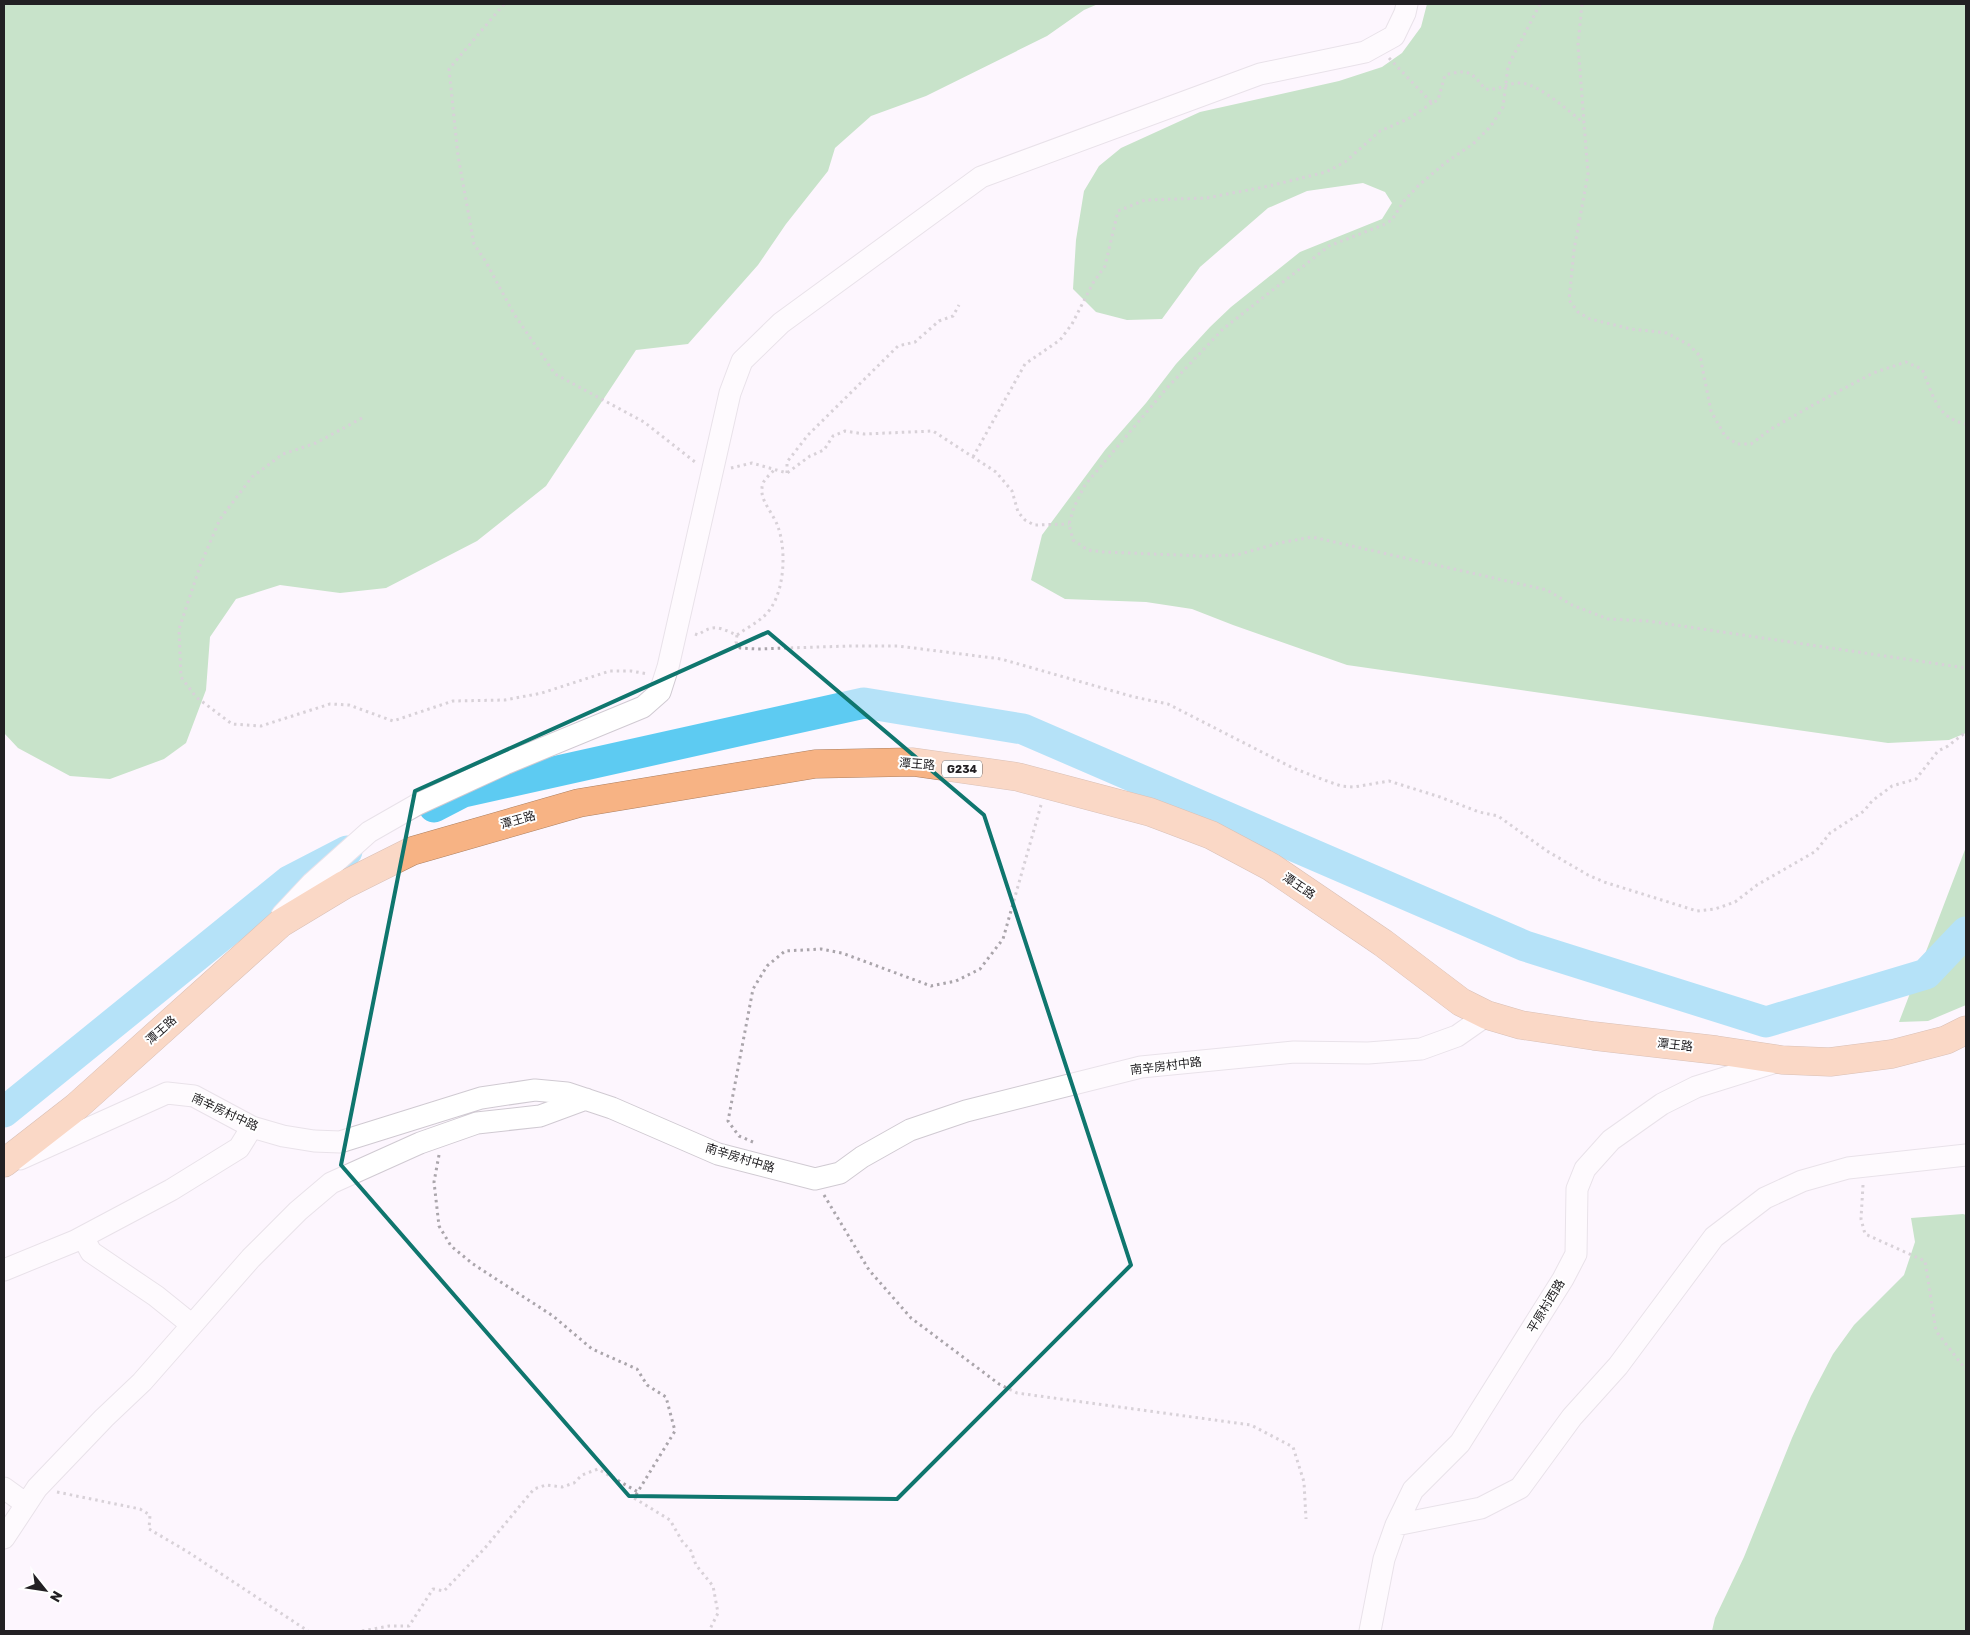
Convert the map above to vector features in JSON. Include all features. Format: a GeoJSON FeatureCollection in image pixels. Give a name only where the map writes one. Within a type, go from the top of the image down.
{"type":"FeatureCollection","features":[{"type":"Feature","properties":{"kind":"highway","name":"潭王路"},"geometry":{"type":"LineString","coordinates":[[4,1165],[76,1108],[281,923],[344,885],[412,851],[579,803],[814,764],[913,762],[1018,777],[1150,812],[1220,840],[1271,867],[1383,942],[1461,1002],[1487,1015],[1522,1025],[1584,1035],[1716,1050],[1782,1060],[1830,1062],[1892,1054],[1946,1040],[1966,1030]]}},
{"type":"Feature","properties":{"kind":"street"},"geometry":{"type":"LineString","coordinates":[[240,959],[312,883],[369,832],[418,804],[507,763],[643,707],[660,692],[678,629],[730,392],[742,361],[782,323],[981,178],[1260,74],[1365,52],[1394,36],[1405,13],[1407,4]]}},
{"type":"Feature","properties":{"kind":"street","name":"南辛房村中路"},"geometry":{"type":"LineString","coordinates":[[4,1165],[167,1093],[194,1096],[252,1127],[283,1136],[306,1140],[340,1142],[481,1098],[535,1090],[567,1093],[612,1108],[718,1154],[816,1178],[840,1173],[862,1157],[910,1130],[966,1111],[1141,1067],[1294,1052],[1368,1053],[1421,1049],[1457,1036],[1487,1015]]}},
{"type":"Feature","properties":{"kind":"street","name":"平原村西路"},"geometry":{"type":"LineString","coordinates":[[1370,1631],[1384,1559],[1396,1525],[1413,1490],[1460,1443],[1563,1279],[1576,1254],[1577,1189],[1585,1169],[1611,1140],[1662,1104],[1696,1087],[1782,1060]]}},
{"type":"Feature","properties":{"kind":"street"},"geometry":{"type":"LineString","coordinates":[[4,1538],[32,1496],[104,1418],[142,1382],[251,1258],[298,1211],[331,1183],[443,1134],[477,1123],[540,1116],[586,1099]]}},
{"type":"Feature","properties":{"kind":"street"},"geometry":{"type":"LineString","coordinates":[[4,1270],[83,1237],[172,1190],[240,1148],[252,1127]]}},
{"type":"Feature","properties":{"kind":"street"},"geometry":{"type":"LineString","coordinates":[[1396,1525],[1481,1508],[1520,1488],[1572,1417],[1618,1366],[1714,1238],[1765,1198],[1802,1180],[1848,1168],[1966,1154]]}},
{"type":"Feature","properties":{"kind":"street"},"geometry":{"type":"LineString","coordinates":[[83,1237],[91,1252],[156,1296],[192,1325]]}},
{"type":"Feature","properties":{"kind":"street"},"geometry":{"type":"LineString","coordinates":[[4,1488],[32,1496]]}},
{"type":"Feature","properties":{"kind":"path"},"geometry":{"type":"LineString","coordinates":[[504,4],[449,68],[458,156],[474,244],[514,314],[555,374],[644,422],[713,475],[737,466],[752,463],[787,473]]}},
{"type":"Feature","properties":{"kind":"path"},"geometry":{"type":"LineString","coordinates":[[1540,4],[1508,66],[1503,107],[1492,126],[1473,144],[1445,163],[1418,186],[1403,202],[1392,220],[1329,246],[1223,329],[1167,388],[1086,485],[1074,507],[1069,524],[1073,540],[1088,550],[1103,552],[1202,556],[1237,555],[1279,542],[1312,537],[1547,590],[1572,605],[1608,619],[1648,621],[1966,668]]}},
{"type":"Feature","properties":{"kind":"path"},"geometry":{"type":"LineString","coordinates":[[1582,4],[1578,45],[1588,174],[1574,250],[1569,300],[1578,312],[1590,319],[1631,329],[1668,334],[1689,345],[1700,356],[1711,411],[1725,436],[1737,444],[1751,444],[1770,429],[1821,401],[1873,374],[1906,362],[1922,369],[1939,409],[1953,421],[1966,424]]}},
{"type":"Feature","properties":{"kind":"path"},"geometry":{"type":"LineString","coordinates":[[1376,45],[1432,103]]}},
{"type":"Feature","properties":{"kind":"path"},"geometry":{"type":"LineString","coordinates":[[973,457],[1025,364],[1060,340],[1072,324],[1092,283],[1106,266],[1118,211],[1145,200],[1207,198],[1269,186],[1326,172],[1346,162],[1380,131],[1408,119],[1438,100],[1445,75],[1461,70],[1475,76],[1485,90],[1495,90],[1505,85],[1523,83],[1546,93],[1584,123]]}},
{"type":"Feature","properties":{"kind":"path"},"geometry":{"type":"LineString","coordinates":[[787,473],[787,462],[808,435],[828,414],[898,346],[915,342],[939,321],[953,316],[959,305]]}},
{"type":"Feature","properties":{"kind":"path"},"geometry":{"type":"LineString","coordinates":[[362,418],[316,443],[283,454],[252,477],[220,519],[200,566],[179,629],[181,677],[196,697],[232,724],[261,726],[330,704],[349,705],[393,721],[452,701],[506,700],[542,693],[610,671],[631,671],[665,678]]}},
{"type":"Feature","properties":{"kind":"path"},"geometry":{"type":"LineString","coordinates":[[787,473],[810,456],[824,450],[833,436],[845,431],[864,434],[933,431],[996,472],[1012,491],[1018,512],[1025,520],[1034,525],[1069,524]]}},
{"type":"Feature","properties":{"kind":"path"},"geometry":{"type":"LineString","coordinates":[[775,469],[763,482],[761,489],[765,502],[778,526],[782,543],[783,565],[780,587],[764,616],[737,634],[736,642],[740,648],[898,646],[1001,660],[1134,697],[1168,704],[1293,768],[1341,786],[1354,787],[1389,781],[1440,796],[1479,812],[1498,816],[1547,851],[1588,875],[1604,882],[1697,911],[1715,909],[1734,902],[1757,885],[1816,851],[1830,832],[1864,811],[1872,801],[1892,786],[1916,779],[1938,750],[1948,746],[1966,732]]}},
{"type":"Feature","properties":{"kind":"path"},"geometry":{"type":"LineString","coordinates":[[678,629],[698,635],[705,629],[715,626],[737,634]]}},
{"type":"Feature","properties":{"kind":"path"},"geometry":{"type":"LineString","coordinates":[[757,1144],[740,1136],[728,1121],[753,989],[766,966],[785,951],[821,949],[842,953],[931,986],[956,981],[980,969],[1003,939],[1046,785]]}},
{"type":"Feature","properties":{"kind":"path"},"geometry":{"type":"LineString","coordinates":[[443,1134],[434,1182],[439,1226],[451,1246],[473,1264],[553,1316],[592,1349],[637,1369],[647,1385],[666,1397],[675,1431],[634,1498],[670,1520],[682,1541],[691,1551],[696,1565],[712,1586],[718,1613],[709,1631]]}},
{"type":"Feature","properties":{"kind":"path"},"geometry":{"type":"LineString","coordinates":[[1864,1166],[1861,1219],[1865,1234],[1924,1261],[1936,1331],[1966,1370]]}},
{"type":"Feature","properties":{"kind":"path"},"geometry":{"type":"LineString","coordinates":[[816,1178],[845,1232],[869,1270],[911,1318],[999,1384],[1017,1393],[1251,1425],[1293,1447],[1304,1482],[1306,1519]]}},
{"type":"Feature","properties":{"kind":"path"},"geometry":{"type":"LineString","coordinates":[[362,1631],[389,1626],[409,1626],[433,1589],[444,1591],[485,1548],[534,1489],[546,1485],[562,1487],[574,1482],[582,1475],[598,1469],[638,1492]]}},
{"type":"Feature","properties":{"kind":"path"},"geometry":{"type":"LineString","coordinates":[[32,1496],[140,1509],[150,1514],[149,1529],[188,1552],[308,1631]]}},
{"type":"Feature","properties":{"kind":"highlighted area"},"geometry":{"type":"Polygon","coordinates":[[[768,632],[984,815],[1131,1265],[897,1499],[629,1496],[341,1165],[415,791],[768,632]]]}},
{"type":"Feature","properties":{"kind":"green space"},"geometry":{"type":"Polygon","coordinates":[[[4,4],[1098,4],[1084,10],[1047,36],[926,96],[871,116],[835,148],[828,171],[786,224],[758,265],[688,344],[636,350],[546,486],[477,541],[386,588],[340,593],[280,585],[236,599],[210,637],[206,690],[186,743],[164,759],[110,779],[70,776],[18,748],[4,733],[4,4]]]}},
{"type":"Feature","properties":{"kind":"green space"},"geometry":{"type":"Polygon","coordinates":[[[1427,4],[1966,4],[1966,733],[1949,740],[1888,743],[1347,665],[1192,609],[1146,602],[1065,599],[1031,580],[1042,535],[1105,450],[1146,403],[1176,364],[1210,327],[1231,307],[1300,252],[1382,219],[1392,203],[1385,192],[1363,183],[1307,191],[1268,208],[1200,267],[1162,319],[1127,320],[1096,312],[1073,289],[1076,240],[1084,191],[1099,166],[1121,148],[1200,112],[1339,81],[1382,67],[1402,53],[1421,27],[1427,4]]]}},
{"type":"Feature","properties":{"kind":"green space"},"geometry":{"type":"Polygon","coordinates":[[[1966,847],[1966,1005],[1928,1021],[1899,1022],[1966,847]]]}},
{"type":"Feature","properties":{"kind":"green space"},"geometry":{"type":"Polygon","coordinates":[[[1966,1215],[1966,1631],[1712,1631],[1715,1618],[1744,1557],[1792,1438],[1833,1354],[1854,1325],[1904,1275],[1915,1242],[1911,1218],[1966,1215]]]}},
{"type":"Feature","properties":{"kind":"waterway"},"geometry":{"type":"LineString","coordinates":[[434,807],[463,792],[864,703],[1023,729],[1525,946],[1766,1022],[1926,974],[1966,932]]}},
{"type":"Feature","properties":{"kind":"waterway"},"geometry":{"type":"LineString","coordinates":[[4,1112],[289,881],[347,851]]}}]}
